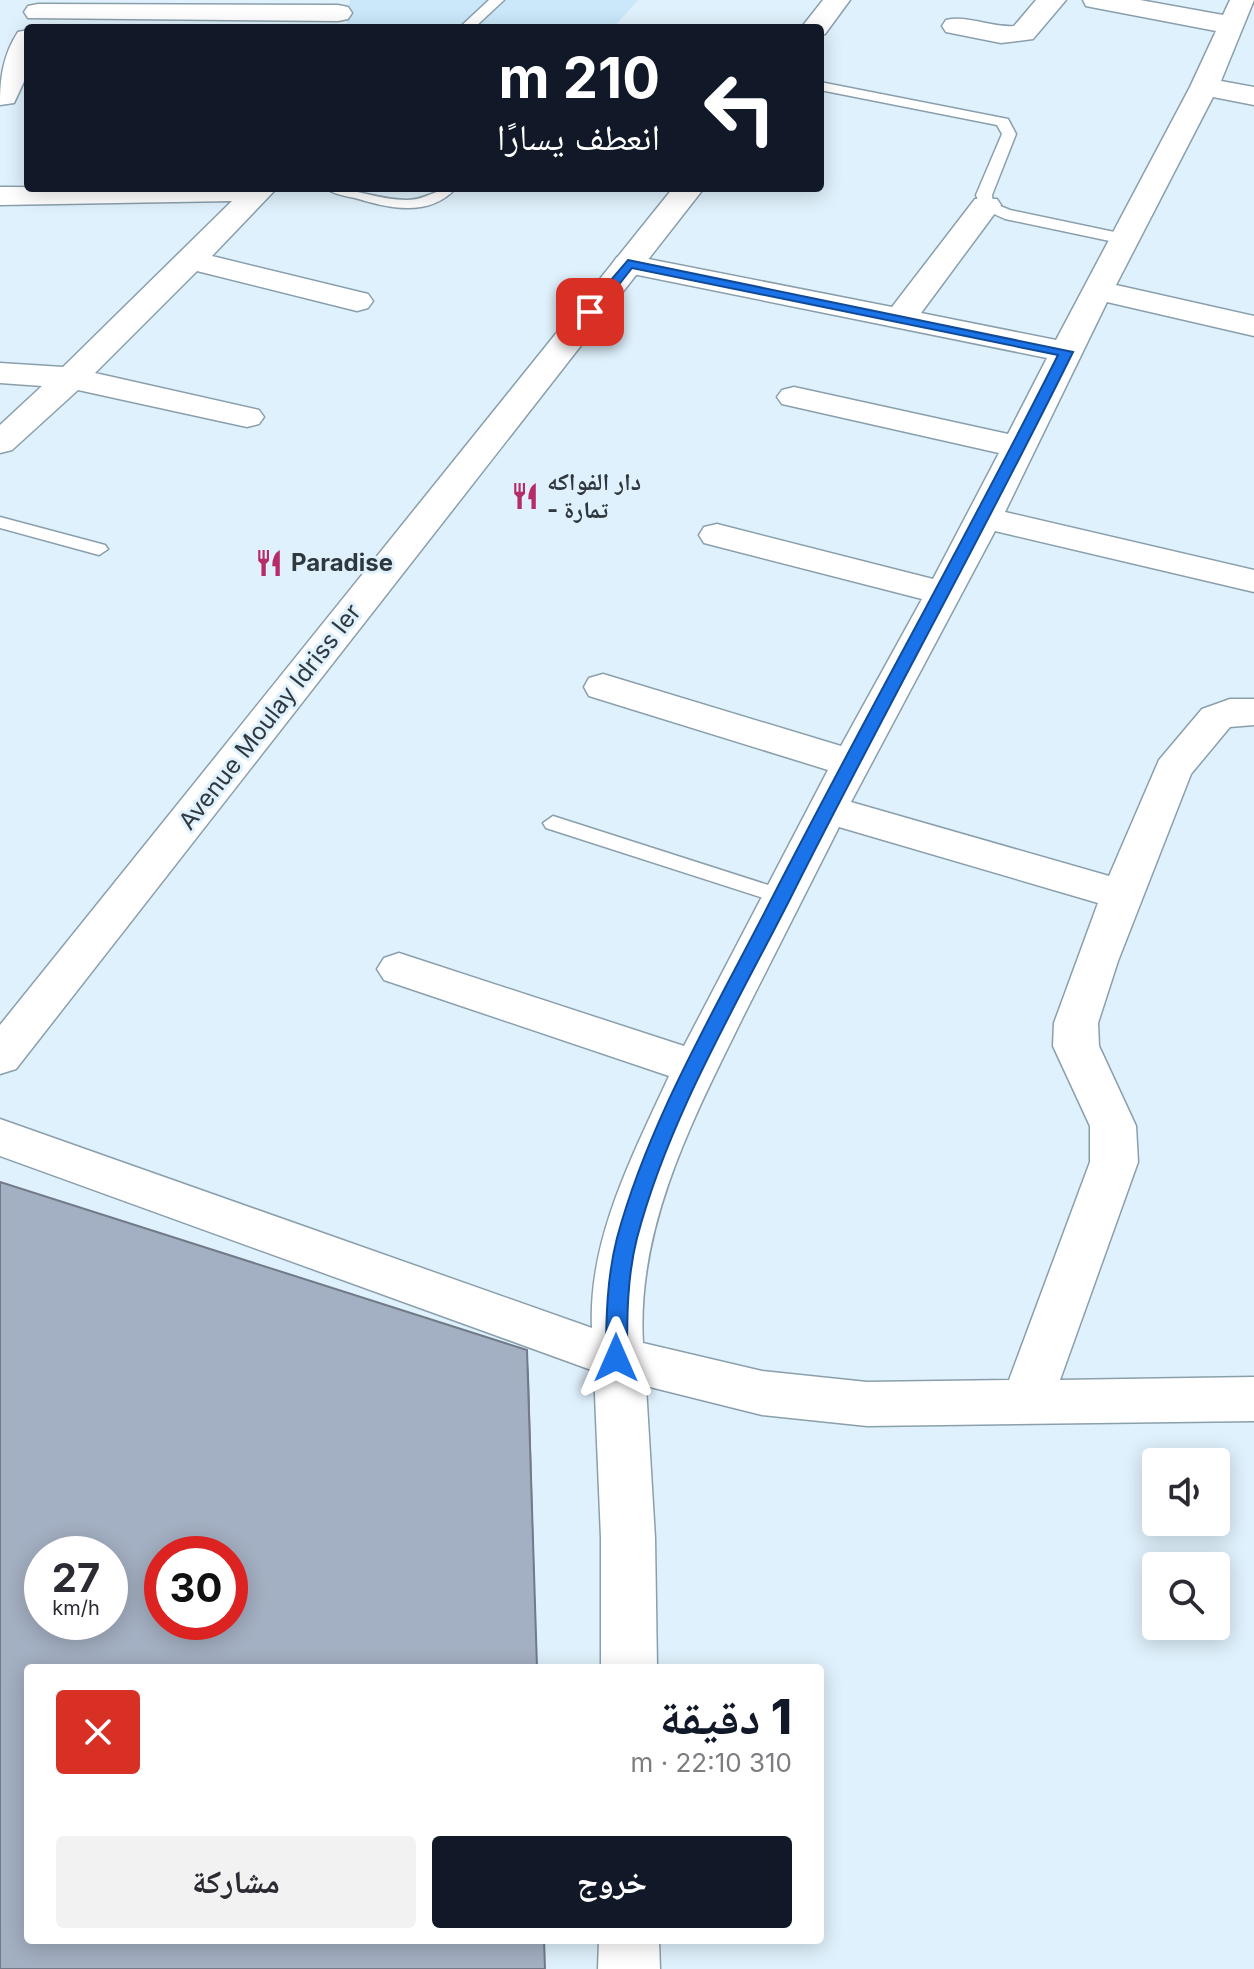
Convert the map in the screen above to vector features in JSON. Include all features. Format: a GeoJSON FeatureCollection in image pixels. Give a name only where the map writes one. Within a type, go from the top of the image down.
{"type":"FeatureCollection","features":[{"type":"Feature","properties":{"kind":"street"},"geometry":{"type":"LineString","coordinates":[[818,24],[837,0]]}},
{"type":"Feature","properties":{"kind":"street"},"geometry":{"type":"LineString","coordinates":[[956,26],[1001,35],[1023,33],[1053,0]]}},
{"type":"Feature","properties":{"kind":"street"},"geometry":{"type":"LineString","coordinates":[[629,1664],[625,1451],[616,1358],[616,1306],[627,1238],[650,1169],[696,1067],[782,897],[984,518],[1097,290],[1204,87],[1237,13],[1096,0]]}},
{"type":"Feature","properties":{"kind":"street"},"geometry":{"type":"LineString","coordinates":[[35,20],[337,14]]}},
{"type":"Feature","properties":{"kind":"street"},"geometry":{"type":"LineString","coordinates":[[11,97],[24,55]]}},
{"type":"Feature","properties":{"kind":"street"},"geometry":{"type":"LineString","coordinates":[[1204,87],[1254,96]]}},
{"type":"Feature","properties":{"kind":"street"},"geometry":{"type":"LineString","coordinates":[[0,196],[173,192]]}},
{"type":"Feature","properties":{"kind":"street"},"geometry":{"type":"LineString","coordinates":[[0,443],[71,378],[258,192]]}},
{"type":"Feature","properties":{"kind":"street","name":"Avenue Moulay Idriss Ier"},"geometry":{"type":"LineString","coordinates":[[0,1057],[686,192]]}},
{"type":"Feature","properties":{"kind":"street"},"geometry":{"type":"LineString","coordinates":[[901,318],[986,205]]}},
{"type":"Feature","properties":{"kind":"street"},"geometry":{"type":"LineString","coordinates":[[191,260],[357,301]]}},
{"type":"Feature","properties":{"kind":"street"},"geometry":{"type":"LineString","coordinates":[[628,264],[1066,352]]}},
{"type":"Feature","properties":{"kind":"street"},"geometry":{"type":"LineString","coordinates":[[1097,290],[1254,326]]}},
{"type":"Feature","properties":{"kind":"street"},"geometry":{"type":"LineString","coordinates":[[0,373],[71,378],[247,417]]}},
{"type":"Feature","properties":{"kind":"street"},"geometry":{"type":"LineString","coordinates":[[794,397],[1019,447]]}},
{"type":"Feature","properties":{"kind":"street"},"geometry":{"type":"LineString","coordinates":[[984,518],[1254,581]]}},
{"type":"Feature","properties":{"kind":"street"},"geometry":{"type":"LineString","coordinates":[[717,535],[943,593]]}},
{"type":"Feature","properties":{"kind":"street"},"geometry":{"type":"LineString","coordinates":[[603,687],[851,763]]}},
{"type":"Feature","properties":{"kind":"street"},"geometry":{"type":"LineString","coordinates":[[1027,1401],[1114,1162],[1113,1126],[1076,1046],[1076,1023],[1173,770],[1216,718],[1230,712],[1254,712]]}},
{"type":"Feature","properties":{"kind":"street"},"geometry":{"type":"LineString","coordinates":[[827,809],[1123,895]]}},
{"type":"Feature","properties":{"kind":"street"},"geometry":{"type":"LineString","coordinates":[[399,969],[696,1067]]}},
{"type":"Feature","properties":{"kind":"street"},"geometry":{"type":"LineString","coordinates":[[0,1137],[616,1358],[762,1393],[867,1404],[1254,1399]]}},
{"type":"Feature","properties":{"kind":"street"},"geometry":{"type":"LineString","coordinates":[[629,1944],[629,1969]]}},
{"type":"Feature","properties":{"kind":"lane"},"geometry":{"type":"LineString","coordinates":[[470,24],[497,0]]}},
{"type":"Feature","properties":{"kind":"lane"},"geometry":{"type":"LineString","coordinates":[[824,87],[1003,122],[1009,134],[984,195],[986,205],[1005,214],[1124,239]]}},
{"type":"Feature","properties":{"kind":"lane"},"geometry":{"type":"LineString","coordinates":[[350,192],[406,205],[438,199],[444,192]]}},
{"type":"Feature","properties":{"kind":"lane"},"geometry":{"type":"LineString","coordinates":[[0,522],[99,549]]}},
{"type":"Feature","properties":{"kind":"lane"},"geometry":{"type":"LineString","coordinates":[[553,823],[782,897]]}},
{"type":"Feature","properties":{"kind":"shaded area"},"geometry":{"type":"Polygon","coordinates":[[[350,0],[638,0],[617,24],[347,24],[350,0]]]}},
{"type":"Feature","properties":{"kind":"building"},"geometry":{"type":"Polygon","coordinates":[[[0,1182],[527,1350],[537,1664],[24,1664],[24,1944],[544,1944],[545,1969],[0,1969],[0,1182]]]}},
{"type":"Feature","properties":{"kind":"place","name":"دار الفواكه - تمارة"},"geometry":{"type":"Point","coordinates":[525,496]}},
{"type":"Feature","properties":{"kind":"place","name":"Paradise"},"geometry":{"type":"Point","coordinates":[269,563]}},
{"type":"Feature","properties":{"kind":"route"},"geometry":{"type":"LineString","coordinates":[[590,312],[628,264],[1066,352],[984,518],[827,809],[696,1067],[661,1143],[627,1238],[616,1306],[616,1358]]}}]}
